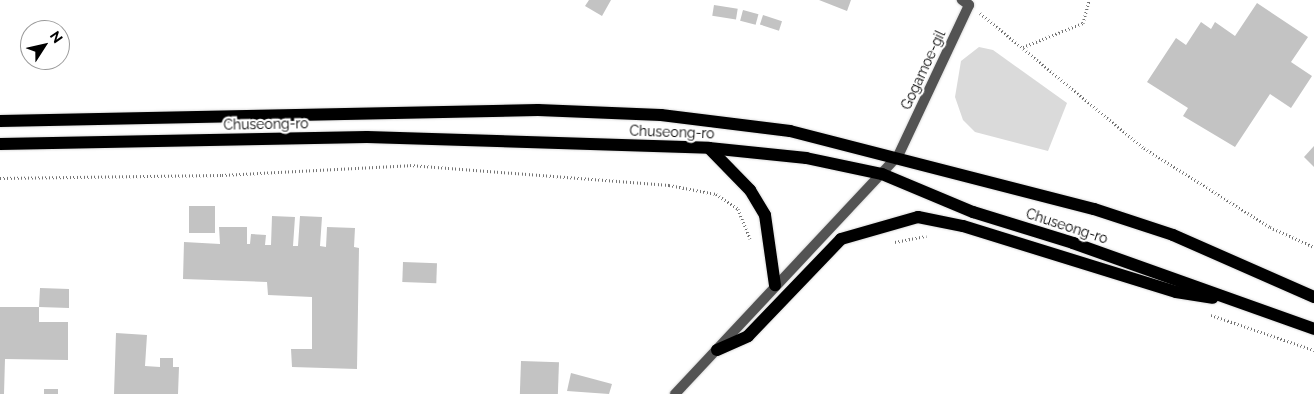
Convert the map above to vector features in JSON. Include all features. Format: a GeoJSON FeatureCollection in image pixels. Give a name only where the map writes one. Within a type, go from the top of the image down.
{"type":"FeatureCollection","features":[{"type":"Feature","properties":{"kind":"main road","name":"Chuseong-ro"},"geometry":{"type":"LineString","coordinates":[[0,121],[538,110],[661,115],[790,131],[898,156],[1173,235],[1314,298]]}},
{"type":"Feature","properties":{"kind":"main road","name":"Chuseong-ro"},"geometry":{"type":"LineString","coordinates":[[0,144],[367,136],[710,148],[806,158],[882,174],[973,212],[1249,304],[1314,329]]}},
{"type":"Feature","properties":{"kind":"main road"},"geometry":{"type":"LineString","coordinates":[[710,148],[750,190],[765,215],[775,285]]}},
{"type":"Feature","properties":{"kind":"main road"},"geometry":{"type":"LineString","coordinates":[[717,350],[748,336],[841,239],[918,218],[1029,244],[1176,292],[1249,304]]}},
{"type":"Feature","properties":{"kind":"street","name":"Gogamoe-gil"},"geometry":{"type":"LineString","coordinates":[[675,394],[775,285],[898,156],[966,2]]}},
{"type":"Feature","properties":{"kind":"path"},"geometry":{"type":"LineString","coordinates":[[1023,47],[1083,23],[1089,0]]}},
{"type":"Feature","properties":{"kind":"path"},"geometry":{"type":"LineString","coordinates":[[966,2],[1144,148],[1270,227],[1314,248]]}},
{"type":"Feature","properties":{"kind":"path"},"geometry":{"type":"LineString","coordinates":[[0,178],[222,175],[410,165],[669,185],[716,194],[738,209],[751,242]]}},
{"type":"Feature","properties":{"kind":"shaded area"},"geometry":{"type":"Polygon","coordinates":[[[979,47],[993,50],[1067,103],[1048,151],[975,132],[963,120],[955,97],[961,61],[979,47]]]}},
{"type":"Feature","properties":{"kind":"building"},"geometry":{"type":"Polygon","coordinates":[[[589,0],[611,0],[602,16],[585,6],[589,0]]]}},
{"type":"Feature","properties":{"kind":"building"},"geometry":{"type":"Polygon","coordinates":[[[819,0],[851,0],[847,11],[819,0]]]}},
{"type":"Feature","properties":{"kind":"building"},"geometry":{"type":"Polygon","coordinates":[[[1257,3],[1308,37],[1291,62],[1312,76],[1291,108],[1270,94],[1235,147],[1183,116],[1188,108],[1147,82],[1176,38],[1186,45],[1201,22],[1211,29],[1215,22],[1235,36],[1257,3]]]}},
{"type":"Feature","properties":{"kind":"building"},"geometry":{"type":"Polygon","coordinates":[[[714,5],[738,9],[736,20],[712,16],[714,5]]]}},
{"type":"Feature","properties":{"kind":"building"},"geometry":{"type":"Polygon","coordinates":[[[743,10],[758,14],[756,25],[740,21],[743,10]]]}},
{"type":"Feature","properties":{"kind":"building"},"geometry":{"type":"Polygon","coordinates":[[[763,15],[782,21],[779,31],[760,25],[763,15]]]}},
{"type":"Feature","properties":{"kind":"building"},"geometry":{"type":"Polygon","coordinates":[[[1314,146],[1314,167],[1304,157],[1314,146]]]}},
{"type":"Feature","properties":{"kind":"building"},"geometry":{"type":"Polygon","coordinates":[[[189,206],[215,206],[215,233],[189,233],[189,206]]]}},
{"type":"Feature","properties":{"kind":"building"},"geometry":{"type":"Polygon","coordinates":[[[272,216],[295,217],[293,246],[298,246],[300,216],[322,217],[320,246],[326,247],[327,227],[355,228],[354,247],[359,248],[357,369],[292,367],[291,349],[312,349],[312,297],[268,295],[267,282],[183,279],[184,242],[220,244],[219,227],[247,227],[247,244],[250,244],[251,234],[266,235],[265,245],[271,245],[272,216]]]}},
{"type":"Feature","properties":{"kind":"building"},"geometry":{"type":"Polygon","coordinates":[[[403,262],[437,263],[436,283],[402,282],[403,262]]]}},
{"type":"Feature","properties":{"kind":"building"},"geometry":{"type":"Polygon","coordinates":[[[40,288],[69,289],[69,308],[39,307],[40,288]]]}},
{"type":"Feature","properties":{"kind":"building"},"geometry":{"type":"Polygon","coordinates":[[[0,307],[39,307],[39,322],[68,322],[68,360],[5,359],[4,394],[0,394],[0,307]]]}},
{"type":"Feature","properties":{"kind":"building"},"geometry":{"type":"Polygon","coordinates":[[[116,333],[147,335],[145,366],[160,367],[160,358],[173,358],[173,367],[179,367],[178,394],[114,394],[116,333]]]}},
{"type":"Feature","properties":{"kind":"building"},"geometry":{"type":"Polygon","coordinates":[[[521,361],[559,362],[558,394],[520,394],[521,361]]]}},
{"type":"Feature","properties":{"kind":"building"},"geometry":{"type":"Polygon","coordinates":[[[571,373],[612,384],[609,394],[567,391],[571,373]]]}},
{"type":"Feature","properties":{"kind":"building"},"geometry":{"type":"Polygon","coordinates":[[[44,389],[58,389],[58,394],[44,394],[44,389]]]}}]}
